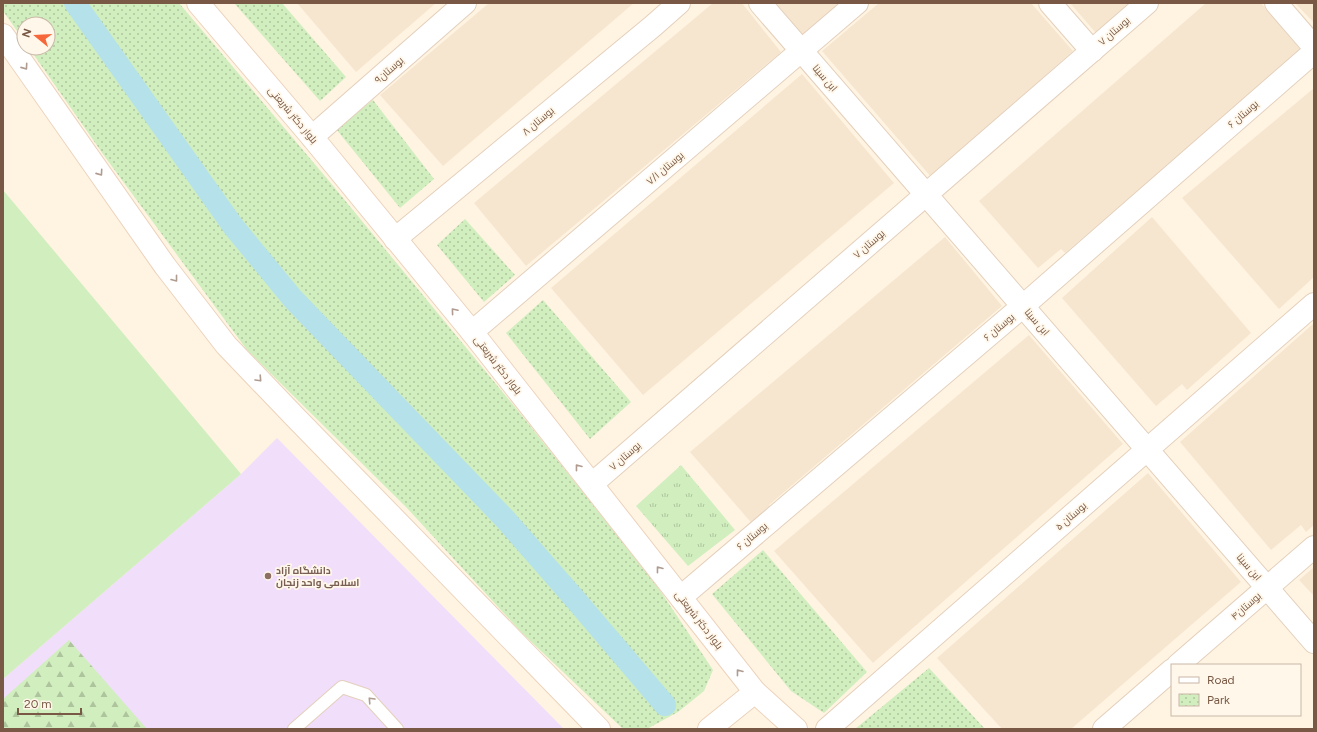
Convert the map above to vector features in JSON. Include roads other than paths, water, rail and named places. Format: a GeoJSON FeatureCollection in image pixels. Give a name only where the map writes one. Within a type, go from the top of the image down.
{"type":"FeatureCollection","features":[{"type":"Feature","properties":{"kind":"street","name":"بلوار دکتر شریعتی"},"geometry":{"type":"LineString","coordinates":[[198,3],[312,137],[472,332],[755,692],[796,729]]}},
{"type":"Feature","properties":{"kind":"street","name":"بوستان۹"},"geometry":{"type":"LineString","coordinates":[[312,137],[465,3]]}},
{"type":"Feature","properties":{"kind":"street","name":"بوستان ۸"},"geometry":{"type":"LineString","coordinates":[[395,239],[680,3]]}},
{"type":"Feature","properties":{"kind":"street","name":"ابن سینا"},"geometry":{"type":"LineString","coordinates":[[760,3],[1314,642]]}},
{"type":"Feature","properties":{"kind":"street","name":"بوستان ۷/۱"},"geometry":{"type":"LineString","coordinates":[[472,332],[857,3]]}},
{"type":"Feature","properties":{"kind":"street"},"geometry":{"type":"LineString","coordinates":[[1050,3],[1092,51]]}},
{"type":"Feature","properties":{"kind":"street","name":"بوستان ۷"},"geometry":{"type":"LineString","coordinates":[[592,484],[1147,3]]}},
{"type":"Feature","properties":{"kind":"street"},"geometry":{"type":"LineString","coordinates":[[1276,3],[1314,47]]}},
{"type":"Feature","properties":{"kind":"street"},"geometry":{"type":"LineString","coordinates":[[3,35],[165,266],[226,345],[294,417],[599,729]]}},
{"type":"Feature","properties":{"kind":"street","name":"بوستان ۶"},"geometry":{"type":"LineString","coordinates":[[680,597],[1023,306],[1314,52]]}},
{"type":"Feature","properties":{"kind":"street","name":"بوستان ۵"},"geometry":{"type":"LineString","coordinates":[[827,729],[1314,304]]}},
{"type":"Feature","properties":{"kind":"street","name":"بوستان۴"},"geometry":{"type":"LineString","coordinates":[[1179,664],[1314,547]]}},
{"type":"Feature","properties":{"kind":"street"},"geometry":{"type":"LineString","coordinates":[[1104,729],[1171,671]]}},
{"type":"Feature","properties":{"kind":"street"},"geometry":{"type":"LineString","coordinates":[[709,729],[755,692]]}},
{"type":"Feature","properties":{"kind":"lane"},"geometry":{"type":"LineString","coordinates":[[294,729],[342,687],[366,695],[396,729]]}},
{"type":"Feature","properties":{"kind":"waterway"},"geometry":{"type":"LineString","coordinates":[[75,3],[233,226],[293,299],[505,519],[665,705]]}},
{"type":"Feature","properties":{"kind":"place","name":"دانشگاه آزاد اسلامی واحد زنجان"},"geometry":{"type":"Point","coordinates":[268,576]}}]}
